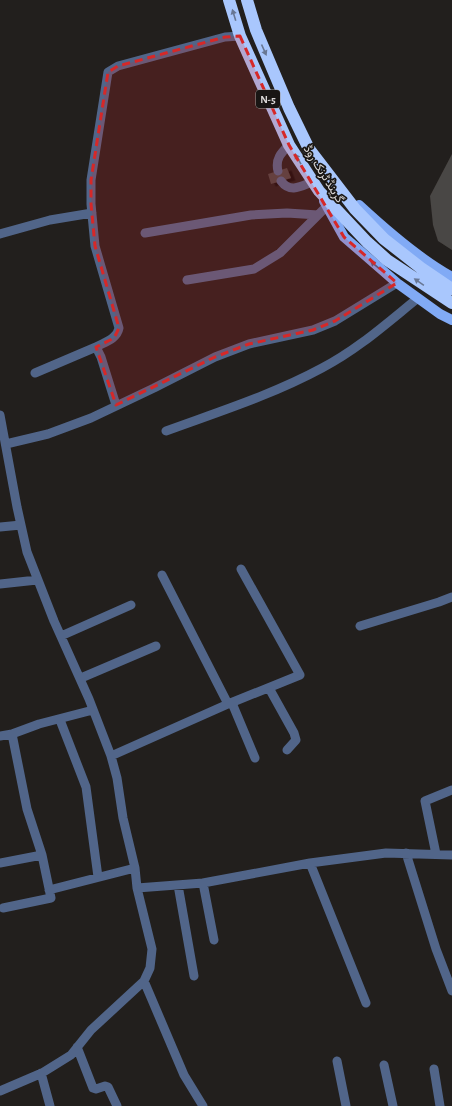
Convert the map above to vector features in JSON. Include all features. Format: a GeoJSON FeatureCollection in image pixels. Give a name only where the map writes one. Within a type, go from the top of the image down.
{"type":"FeatureCollection","features":[{"type":"Feature","properties":{"kind":"highway","name":"گرینڈ ٹرنک روڈ"},"geometry":{"type":"LineString","coordinates":[[229,0],[240,36],[289,145],[315,187]]}},
{"type":"Feature","properties":{"kind":"highway","name":"گرینڈ ٹرنک روڈ"},"geometry":{"type":"LineString","coordinates":[[247,0],[256,30],[289,108],[310,149],[334,182]]}},
{"type":"Feature","properties":{"kind":"highway"},"geometry":{"type":"LineString","coordinates":[[240,36],[256,30]]}},
{"type":"Feature","properties":{"kind":"highway"},"geometry":{"type":"LineString","coordinates":[[334,182],[355,209],[384,239],[421,268],[452,288]]}},
{"type":"Feature","properties":{"kind":"highway"},"geometry":{"type":"LineString","coordinates":[[315,187],[367,242],[387,260],[452,303]]}},
{"type":"Feature","properties":{"kind":"main road","name":"گرینڈ ٹرنک روڈ"},"geometry":{"type":"LineString","coordinates":[[334,182],[382,226],[427,261],[452,278]]}},
{"type":"Feature","properties":{"kind":"main road","name":"گرینڈ ٹرنک روڈ"},"geometry":{"type":"LineString","coordinates":[[315,187],[344,237],[397,283],[440,314],[452,320]]}},
{"type":"Feature","properties":{"kind":"street"},"geometry":{"type":"LineString","coordinates":[[35,373],[96,347],[114,338],[118,334],[119,328],[94,246],[92,213],[91,180],[108,72],[118,66],[225,37],[240,36]]}},
{"type":"Feature","properties":{"kind":"street"},"geometry":{"type":"LineString","coordinates":[[278,171],[276,165],[278,158],[281,152],[289,145]]}},
{"type":"Feature","properties":{"kind":"street"},"geometry":{"type":"LineString","coordinates":[[281,181],[285,186],[291,188],[315,187]]}},
{"type":"Feature","properties":{"kind":"street"},"geometry":{"type":"LineString","coordinates":[[187,280],[254,269],[280,252],[327,206]]}},
{"type":"Feature","properties":{"kind":"street"},"geometry":{"type":"LineString","coordinates":[[0,234],[50,220],[92,213]]}},
{"type":"Feature","properties":{"kind":"street"},"geometry":{"type":"LineString","coordinates":[[145,233],[251,215],[287,213],[318,215]]}},
{"type":"Feature","properties":{"kind":"street"},"geometry":{"type":"LineString","coordinates":[[6,444],[48,434],[90,418],[215,357],[249,344],[313,330],[335,321],[397,283]]}},
{"type":"Feature","properties":{"kind":"street"},"geometry":{"type":"LineString","coordinates":[[166,431],[270,393],[322,368],[364,341],[418,298]]}},
{"type":"Feature","properties":{"kind":"street"},"geometry":{"type":"LineString","coordinates":[[96,347],[101,357],[116,405]]}},
{"type":"Feature","properties":{"kind":"street"},"geometry":{"type":"LineString","coordinates":[[0,417],[27,552],[37,580],[81,678],[111,756],[117,778],[123,818],[135,868],[137,888],[152,949],[150,968],[144,981],[91,1030],[71,1055],[41,1073],[0,1091]]}},
{"type":"Feature","properties":{"kind":"street"},"geometry":{"type":"LineString","coordinates":[[0,528],[21,526]]}},
{"type":"Feature","properties":{"kind":"street"},"geometry":{"type":"LineString","coordinates":[[111,756],[300,675],[241,569]]}},
{"type":"Feature","properties":{"kind":"street"},"geometry":{"type":"LineString","coordinates":[[162,575],[230,704],[255,758]]}},
{"type":"Feature","properties":{"kind":"street"},"geometry":{"type":"LineString","coordinates":[[0,584],[37,580]]}},
{"type":"Feature","properties":{"kind":"street"},"geometry":{"type":"LineString","coordinates":[[360,626],[452,597]]}},
{"type":"Feature","properties":{"kind":"street"},"geometry":{"type":"LineString","coordinates":[[61,636],[132,605]]}},
{"type":"Feature","properties":{"kind":"street"},"geometry":{"type":"LineString","coordinates":[[81,678],[156,646]]}},
{"type":"Feature","properties":{"kind":"street"},"geometry":{"type":"LineString","coordinates":[[269,688],[294,733],[296,740],[287,750]]}},
{"type":"Feature","properties":{"kind":"street"},"geometry":{"type":"LineString","coordinates":[[0,736],[12,734],[40,724],[94,710]]}},
{"type":"Feature","properties":{"kind":"street"},"geometry":{"type":"LineString","coordinates":[[60,720],[86,787],[98,877]]}},
{"type":"Feature","properties":{"kind":"street"},"geometry":{"type":"LineString","coordinates":[[2,908],[51,898],[42,855],[27,809],[12,734]]}},
{"type":"Feature","properties":{"kind":"street"},"geometry":{"type":"LineString","coordinates":[[436,854],[425,801],[452,790]]}},
{"type":"Feature","properties":{"kind":"street"},"geometry":{"type":"LineString","coordinates":[[137,888],[203,883],[310,863],[386,853],[452,855]]}},
{"type":"Feature","properties":{"kind":"street"},"geometry":{"type":"LineString","coordinates":[[406,853],[436,949],[452,991]]}},
{"type":"Feature","properties":{"kind":"street"},"geometry":{"type":"LineString","coordinates":[[0,863],[42,855]]}},
{"type":"Feature","properties":{"kind":"street"},"geometry":{"type":"LineString","coordinates":[[310,863],[366,1003]]}},
{"type":"Feature","properties":{"kind":"street"},"geometry":{"type":"LineString","coordinates":[[49,890],[135,868]]}},
{"type":"Feature","properties":{"kind":"street"},"geometry":{"type":"LineString","coordinates":[[203,883],[214,940]]}},
{"type":"Feature","properties":{"kind":"street"},"geometry":{"type":"LineString","coordinates":[[178,885],[194,976]]}},
{"type":"Feature","properties":{"kind":"street"},"geometry":{"type":"LineString","coordinates":[[144,981],[184,1075],[203,1106]]}},
{"type":"Feature","properties":{"kind":"street"},"geometry":{"type":"LineString","coordinates":[[77,1048],[93,1088],[108,1087],[117,1106]]}},
{"type":"Feature","properties":{"kind":"street"},"geometry":{"type":"LineString","coordinates":[[337,1062],[346,1106]]}},
{"type":"Feature","properties":{"kind":"street"},"geometry":{"type":"LineString","coordinates":[[384,1065],[393,1106]]}},
{"type":"Feature","properties":{"kind":"street"},"geometry":{"type":"LineString","coordinates":[[434,1068],[440,1106]]}},
{"type":"Feature","properties":{"kind":"street"},"geometry":{"type":"LineString","coordinates":[[41,1073],[50,1106]]}},
{"type":"Feature","properties":{"kind":"highlighted area"},"geometry":{"type":"Polygon","coordinates":[[[240,36],[289,145],[344,237],[397,283],[335,321],[313,330],[249,344],[215,357],[116,405],[96,347],[114,338],[119,328],[95,246],[91,204],[91,180],[108,72],[118,66],[225,37],[240,36]]]}},
{"type":"Feature","properties":{"kind":"building"},"geometry":{"type":"Polygon","coordinates":[[[452,154],[452,250],[438,241],[433,225],[430,196],[452,154]]]}},
{"type":"Feature","properties":{"kind":"building"},"geometry":{"type":"Polygon","coordinates":[[[287,168],[291,178],[271,184],[268,174],[287,168]]]}}]}
